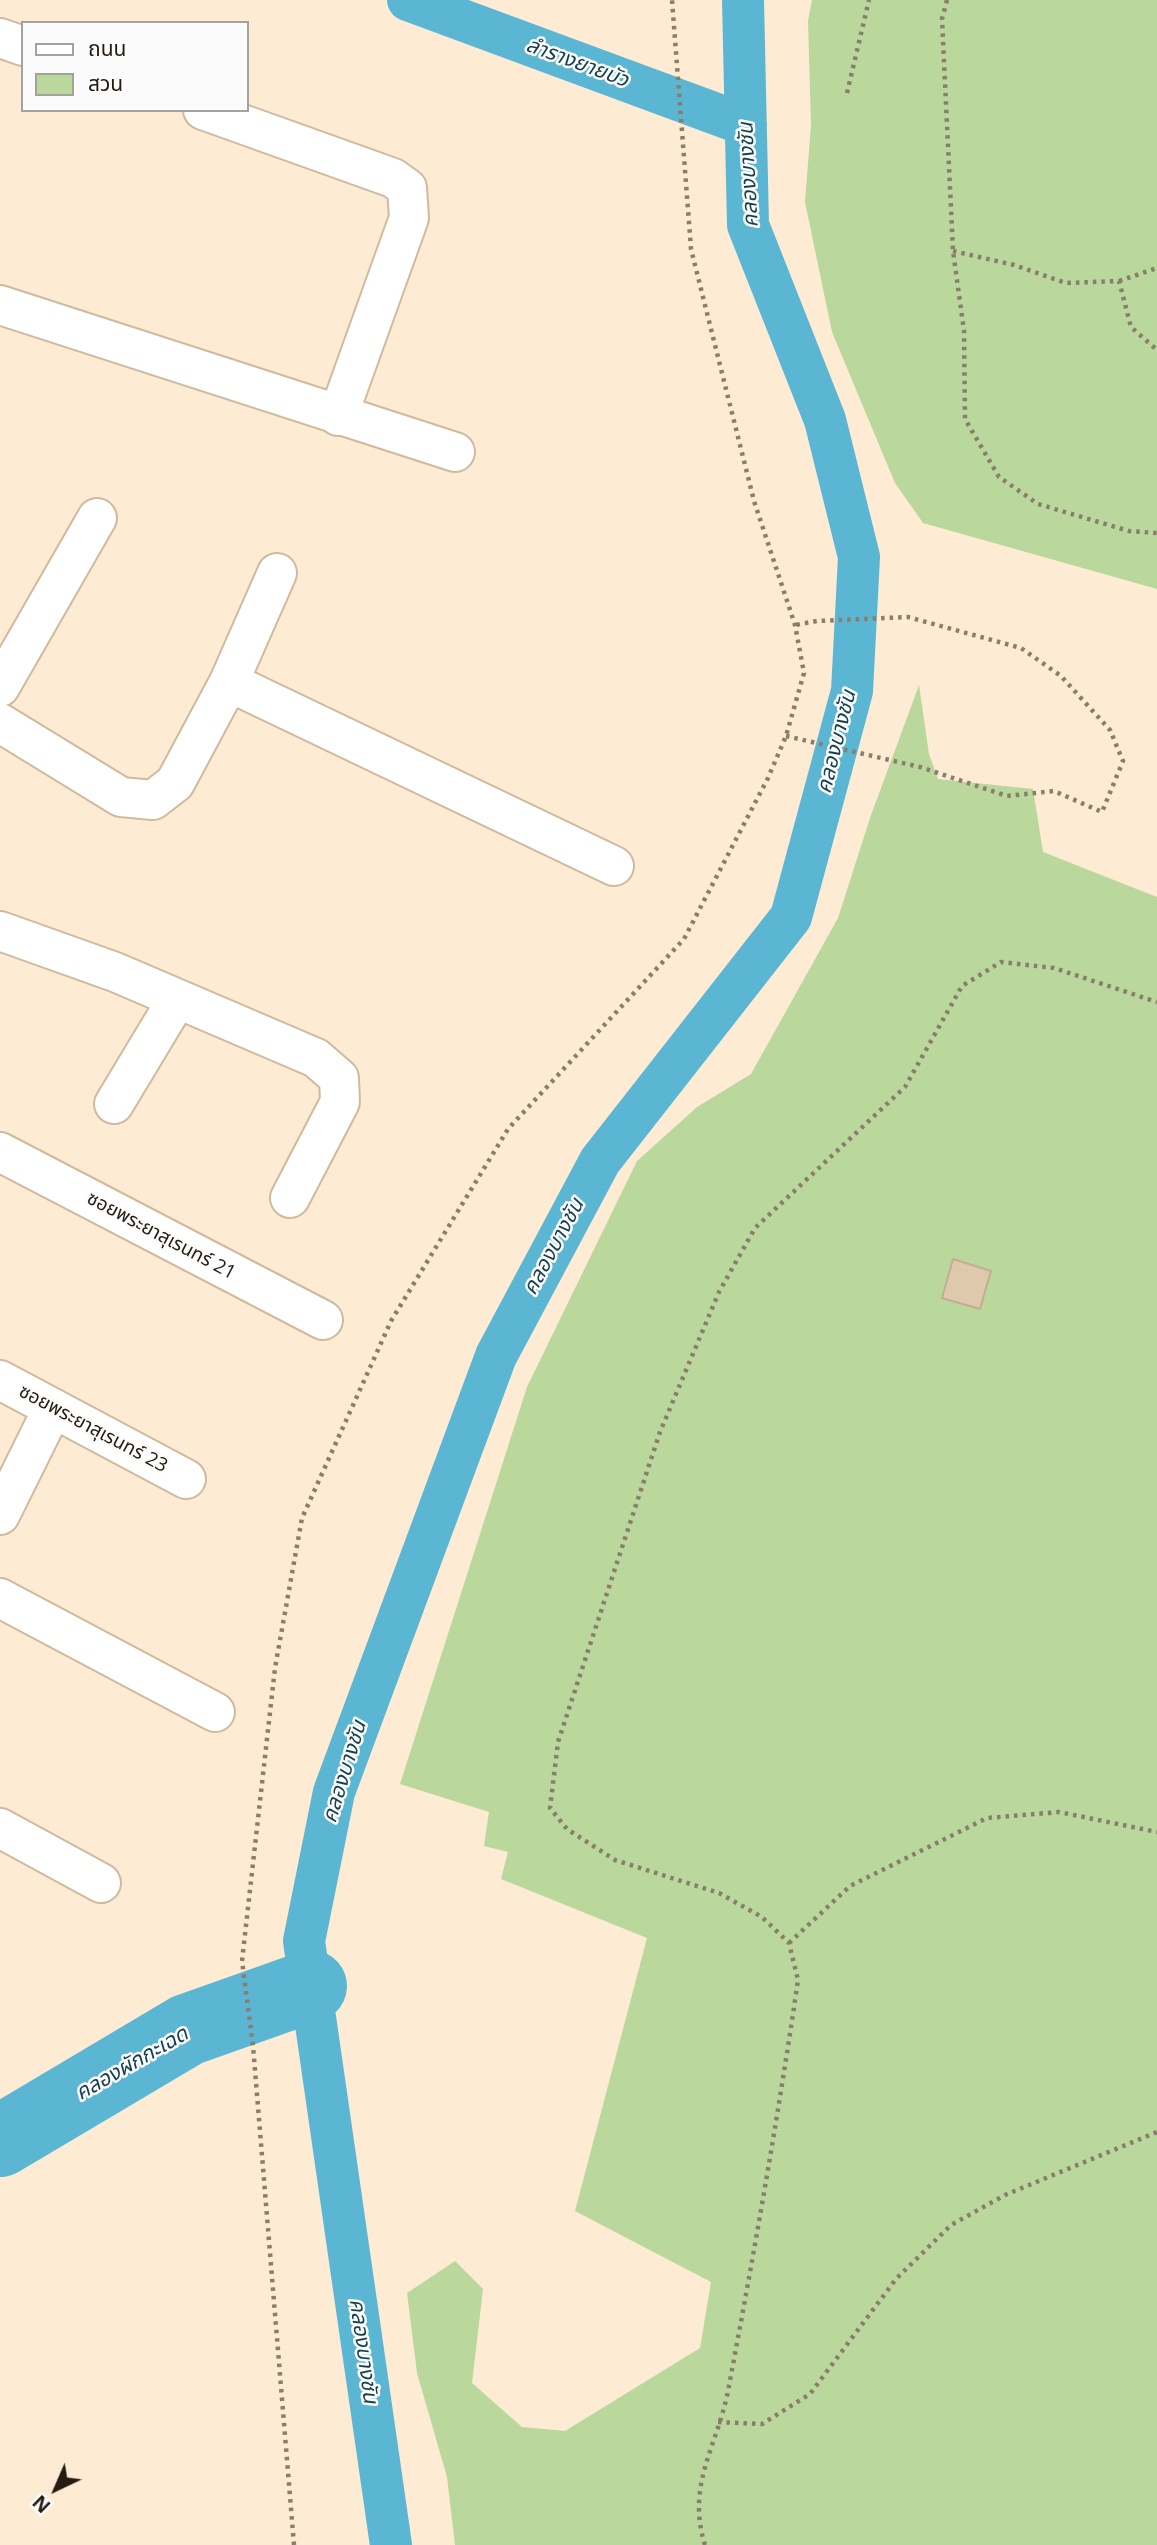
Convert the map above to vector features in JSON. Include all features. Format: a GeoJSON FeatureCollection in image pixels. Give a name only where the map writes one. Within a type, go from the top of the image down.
{"type":"FeatureCollection","features":[{"type":"Feature","properties":{"kind":"street"},"geometry":{"type":"LineString","coordinates":[[0,38],[21,45]]}},
{"type":"Feature","properties":{"kind":"street"},"geometry":{"type":"LineString","coordinates":[[209,112],[393,178],[407,188],[409,218],[338,416]]}},
{"type":"Feature","properties":{"kind":"street"},"geometry":{"type":"LineString","coordinates":[[0,305],[456,452]]}},
{"type":"Feature","properties":{"kind":"street"},"geometry":{"type":"LineString","coordinates":[[0,687],[97,518]]}},
{"type":"Feature","properties":{"kind":"street"},"geometry":{"type":"LineString","coordinates":[[0,723],[121,797],[153,800],[175,783],[229,682],[277,573]]}},
{"type":"Feature","properties":{"kind":"street"},"geometry":{"type":"LineString","coordinates":[[229,682],[614,866]]}},
{"type":"Feature","properties":{"kind":"street"},"geometry":{"type":"LineString","coordinates":[[0,931],[115,972],[176,1001],[316,1058],[339,1078],[340,1102],[290,1198]]}},
{"type":"Feature","properties":{"kind":"street"},"geometry":{"type":"LineString","coordinates":[[114,1104],[176,1001]]}},
{"type":"Feature","properties":{"kind":"street","name":"ซอยพระยาสุเรนทร์ 21"},"geometry":{"type":"LineString","coordinates":[[0,1152],[323,1320]]}},
{"type":"Feature","properties":{"kind":"street","name":"ซอยพระยาสุเรนทร์ 23"},"geometry":{"type":"LineString","coordinates":[[0,1380],[186,1479]]}},
{"type":"Feature","properties":{"kind":"street"},"geometry":{"type":"LineString","coordinates":[[0,1515],[53,1408]]}},
{"type":"Feature","properties":{"kind":"street"},"geometry":{"type":"LineString","coordinates":[[0,1598],[215,1712]]}},
{"type":"Feature","properties":{"kind":"street"},"geometry":{"type":"LineString","coordinates":[[4,1840],[101,1883]]}},
{"type":"Feature","properties":{"kind":"path"},"geometry":{"type":"LineString","coordinates":[[294,2545],[253,2046],[242,1961],[275,1668],[302,1518],[391,1321],[509,1129],[684,939],[788,736],[804,673],[795,625],[754,501],[691,249],[672,0]]}},
{"type":"Feature","properties":{"kind":"path"},"geometry":{"type":"LineString","coordinates":[[847,93],[869,0]]}},
{"type":"Feature","properties":{"kind":"path"},"geometry":{"type":"LineString","coordinates":[[947,0],[942,19],[953,251],[964,331],[965,419],[999,477],[1038,504],[1129,531],[1157,533]]}},
{"type":"Feature","properties":{"kind":"path"},"geometry":{"type":"LineString","coordinates":[[953,251],[1014,265],[1066,283],[1119,281],[1157,268]]}},
{"type":"Feature","properties":{"kind":"path"},"geometry":{"type":"LineString","coordinates":[[1119,281],[1130,327],[1157,350]]}},
{"type":"Feature","properties":{"kind":"path"},"geometry":{"type":"LineString","coordinates":[[788,736],[920,767],[1007,796],[1054,791],[1102,812],[1124,761],[1110,730],[1061,677],[1021,648],[908,617],[817,621],[795,625]]}},
{"type":"Feature","properties":{"kind":"path"},"geometry":{"type":"LineString","coordinates":[[705,2545],[698,2521],[701,2476],[727,2395],[798,1980],[789,1943],[762,1917],[719,1893],[615,1860],[567,1829],[550,1808],[558,1742],[660,1432],[719,1292],[755,1228],[905,1087],[962,986],[1001,962],[1054,968],[1157,1002]]}},
{"type":"Feature","properties":{"kind":"path"},"geometry":{"type":"LineString","coordinates":[[789,1943],[850,1886],[987,1818],[1059,1812],[1157,1832]]}},
{"type":"Feature","properties":{"kind":"path"},"geometry":{"type":"LineString","coordinates":[[719,2422],[762,2424],[810,2393],[896,2279],[951,2225],[1005,2195],[1157,2132]]}},
{"type":"Feature","properties":{"kind":"green space"},"geometry":{"type":"Polygon","coordinates":[[[812,0],[1157,0],[1157,589],[923,523],[895,483],[832,332],[805,202],[811,125],[808,21],[812,0]]]}},
{"type":"Feature","properties":{"kind":"green space"},"geometry":{"type":"Polygon","coordinates":[[[919,685],[929,754],[938,779],[1033,789],[1043,852],[1157,897],[1157,2545],[455,2545],[447,2477],[417,2373],[407,2293],[455,2261],[483,2289],[472,2383],[522,2427],[565,2431],[700,2348],[711,2282],[575,2211],[647,1938],[501,1879],[508,1852],[484,1846],[489,1812],[400,1784],[527,1387],[637,1161],[697,1107],[751,1074],[838,918],[870,818],[919,685]]]}},
{"type":"Feature","properties":{"kind":"building"},"geometry":{"type":"Polygon","coordinates":[[[953,1259],[991,1271],[980,1309],[942,1298],[953,1259]]]}},
{"type":"Feature","properties":{"kind":"waterway","name":"ลำรางยายบัว"},"geometry":{"type":"LineString","coordinates":[[408,0],[746,125]]}},
{"type":"Feature","properties":{"kind":"waterway","name":"คลองบางชัน"},"geometry":{"type":"LineString","coordinates":[[391,2545],[304,1941],[334,1792],[496,1356],[600,1161],[791,917],[852,691],[859,557],[825,420],[748,225],[743,0]]}},
{"type":"Feature","properties":{"kind":"waterway","name":"คลองผักกะเฉด"},"geometry":{"type":"LineString","coordinates":[[0,2141],[187,2030],[311,1986]]}}]}
